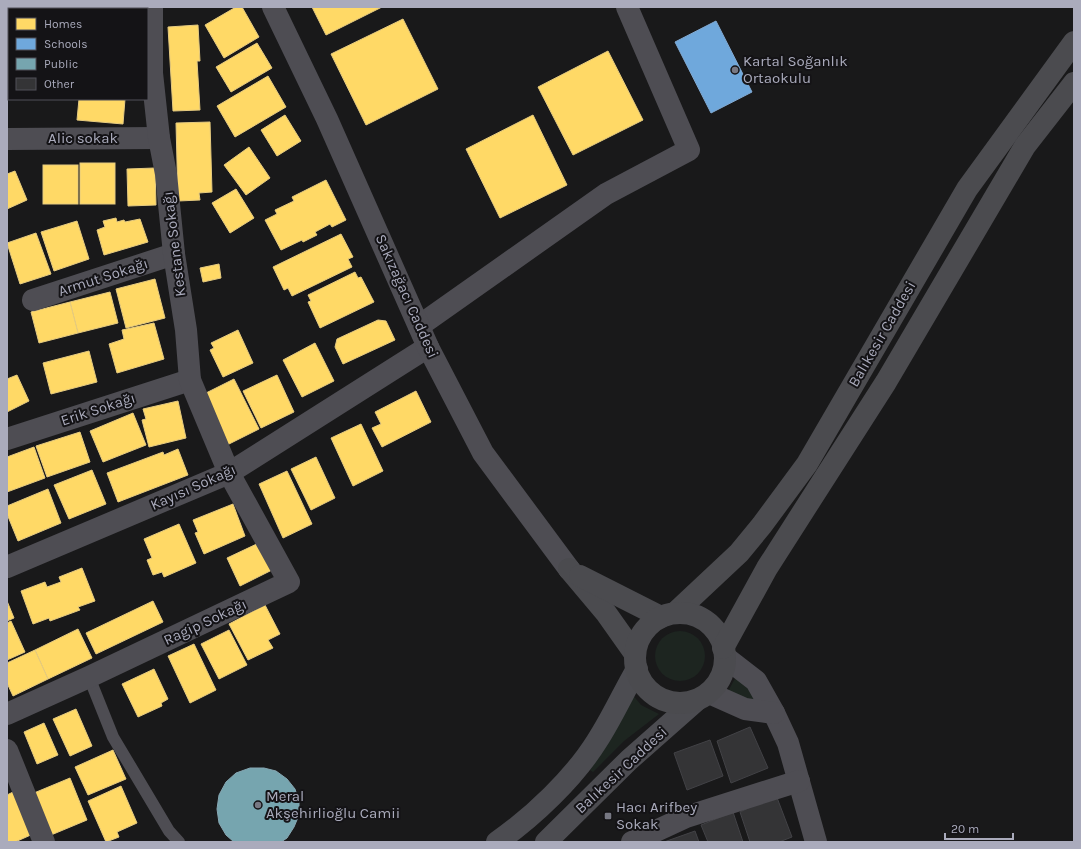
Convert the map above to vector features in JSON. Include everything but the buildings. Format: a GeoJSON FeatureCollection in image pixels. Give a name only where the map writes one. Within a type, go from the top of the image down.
{"type":"FeatureCollection","features":[{"type":"Feature","properties":{"kind":"main road","name":"Balıkesir Caddesi"},"geometry":{"type":"LineString","coordinates":[[668,616],[739,553],[762,525],[807,464],[967,189],[1074,42]]}},
{"type":"Feature","properties":{"kind":"main road","name":"Balıkesir Caddesi"},"geometry":{"type":"LineString","coordinates":[[724,652],[767,568],[886,382],[1025,146],[1074,83]]}},
{"type":"Feature","properties":{"kind":"main road"},"geometry":{"type":"LineString","coordinates":[[569,569],[589,581],[668,616]]}},
{"type":"Feature","properties":{"kind":"main road"},"geometry":{"type":"LineString","coordinates":[[569,569],[606,613],[636,662],[643,683],[660,698],[667,701],[683,703],[703,696],[718,682],[724,668],[722,640],[714,628],[703,619],[690,614],[668,616],[649,626],[644,632],[640,639],[636,662]]}},
{"type":"Feature","properties":{"kind":"main road","name":"Balıkesir Caddesi"},"geometry":{"type":"LineString","coordinates":[[497,842],[537,809],[571,775],[597,742],[636,662]]}},
{"type":"Feature","properties":{"kind":"main road","name":"Balıkesir Caddesi"},"geometry":{"type":"LineString","coordinates":[[546,842],[629,760],[703,696]]}},
{"type":"Feature","properties":{"kind":"street","name":"Kestane Sokağı"},"geometry":{"type":"LineString","coordinates":[[152,7],[152,73],[159,138],[166,174],[174,254],[186,330],[190,380],[229,473]]}},
{"type":"Feature","properties":{"kind":"street","name":"Sakızağacı Caddesi"},"geometry":{"type":"LineString","coordinates":[[273,7],[330,126],[428,347],[483,454],[569,569]]}},
{"type":"Feature","properties":{"kind":"street"},"geometry":{"type":"LineString","coordinates":[[419,326],[606,194],[689,150],[627,7]]}},
{"type":"Feature","properties":{"kind":"street","name":"Alic sokak"},"geometry":{"type":"LineString","coordinates":[[7,139],[159,138]]}},
{"type":"Feature","properties":{"kind":"street","name":"Armut Sokağı"},"geometry":{"type":"LineString","coordinates":[[33,300],[174,254]]}},
{"type":"Feature","properties":{"kind":"street","name":"Kayısı Sokağı"},"geometry":{"type":"LineString","coordinates":[[7,567],[229,473],[428,347]]}},
{"type":"Feature","properties":{"kind":"street","name":"Erik Sokağı"},"geometry":{"type":"LineString","coordinates":[[7,439],[190,380]]}},
{"type":"Feature","properties":{"kind":"street","name":"Ragip Sokağı"},"geometry":{"type":"LineString","coordinates":[[7,714],[89,678],[289,582],[229,473]]}},
{"type":"Feature","properties":{"kind":"street"},"geometry":{"type":"LineString","coordinates":[[724,652],[756,681],[774,713],[788,743],[816,842]]}},
{"type":"Feature","properties":{"kind":"street"},"geometry":{"type":"LineString","coordinates":[[703,696],[745,709],[774,713]]}},
{"type":"Feature","properties":{"kind":"street"},"geometry":{"type":"LineString","coordinates":[[7,750],[44,842]]}},
{"type":"Feature","properties":{"kind":"street"},"geometry":{"type":"LineString","coordinates":[[632,842],[686,817],[799,781]]}},
{"type":"Feature","properties":{"kind":"lane"},"geometry":{"type":"LineString","coordinates":[[89,678],[113,737],[169,831],[179,842]]}},
{"type":"Feature","properties":{"kind":"shaded area"},"geometry":{"type":"Polygon","coordinates":[[[680,631],[694,635],[701,642],[705,656],[701,670],[694,677],[680,681],[666,677],[659,670],[655,656],[659,642],[666,635],[680,631]]]}},
{"type":"Feature","properties":{"kind":"shaded area"},"geometry":{"type":"Polygon","coordinates":[[[738,673],[760,703],[726,695],[738,673]]]}},
{"type":"Feature","properties":{"kind":"shaded area"},"geometry":{"type":"Polygon","coordinates":[[[632,694],[641,705],[659,714],[624,741],[593,772],[590,770],[632,694]]]}},
{"type":"Feature","properties":{"kind":"place","name":"Kartal Soğanlık Ortaokulu"},"geometry":{"type":"Point","coordinates":[735,70]}},
{"type":"Feature","properties":{"kind":"place","name":"Meral Akşehirlioğlu Camii"},"geometry":{"type":"Point","coordinates":[258,805]}},
{"type":"Feature","properties":{"kind":"place","name":"Hacı Ari̇fbey Sokak"},"geometry":{"type":"Point","coordinates":[608,816]}}]}
